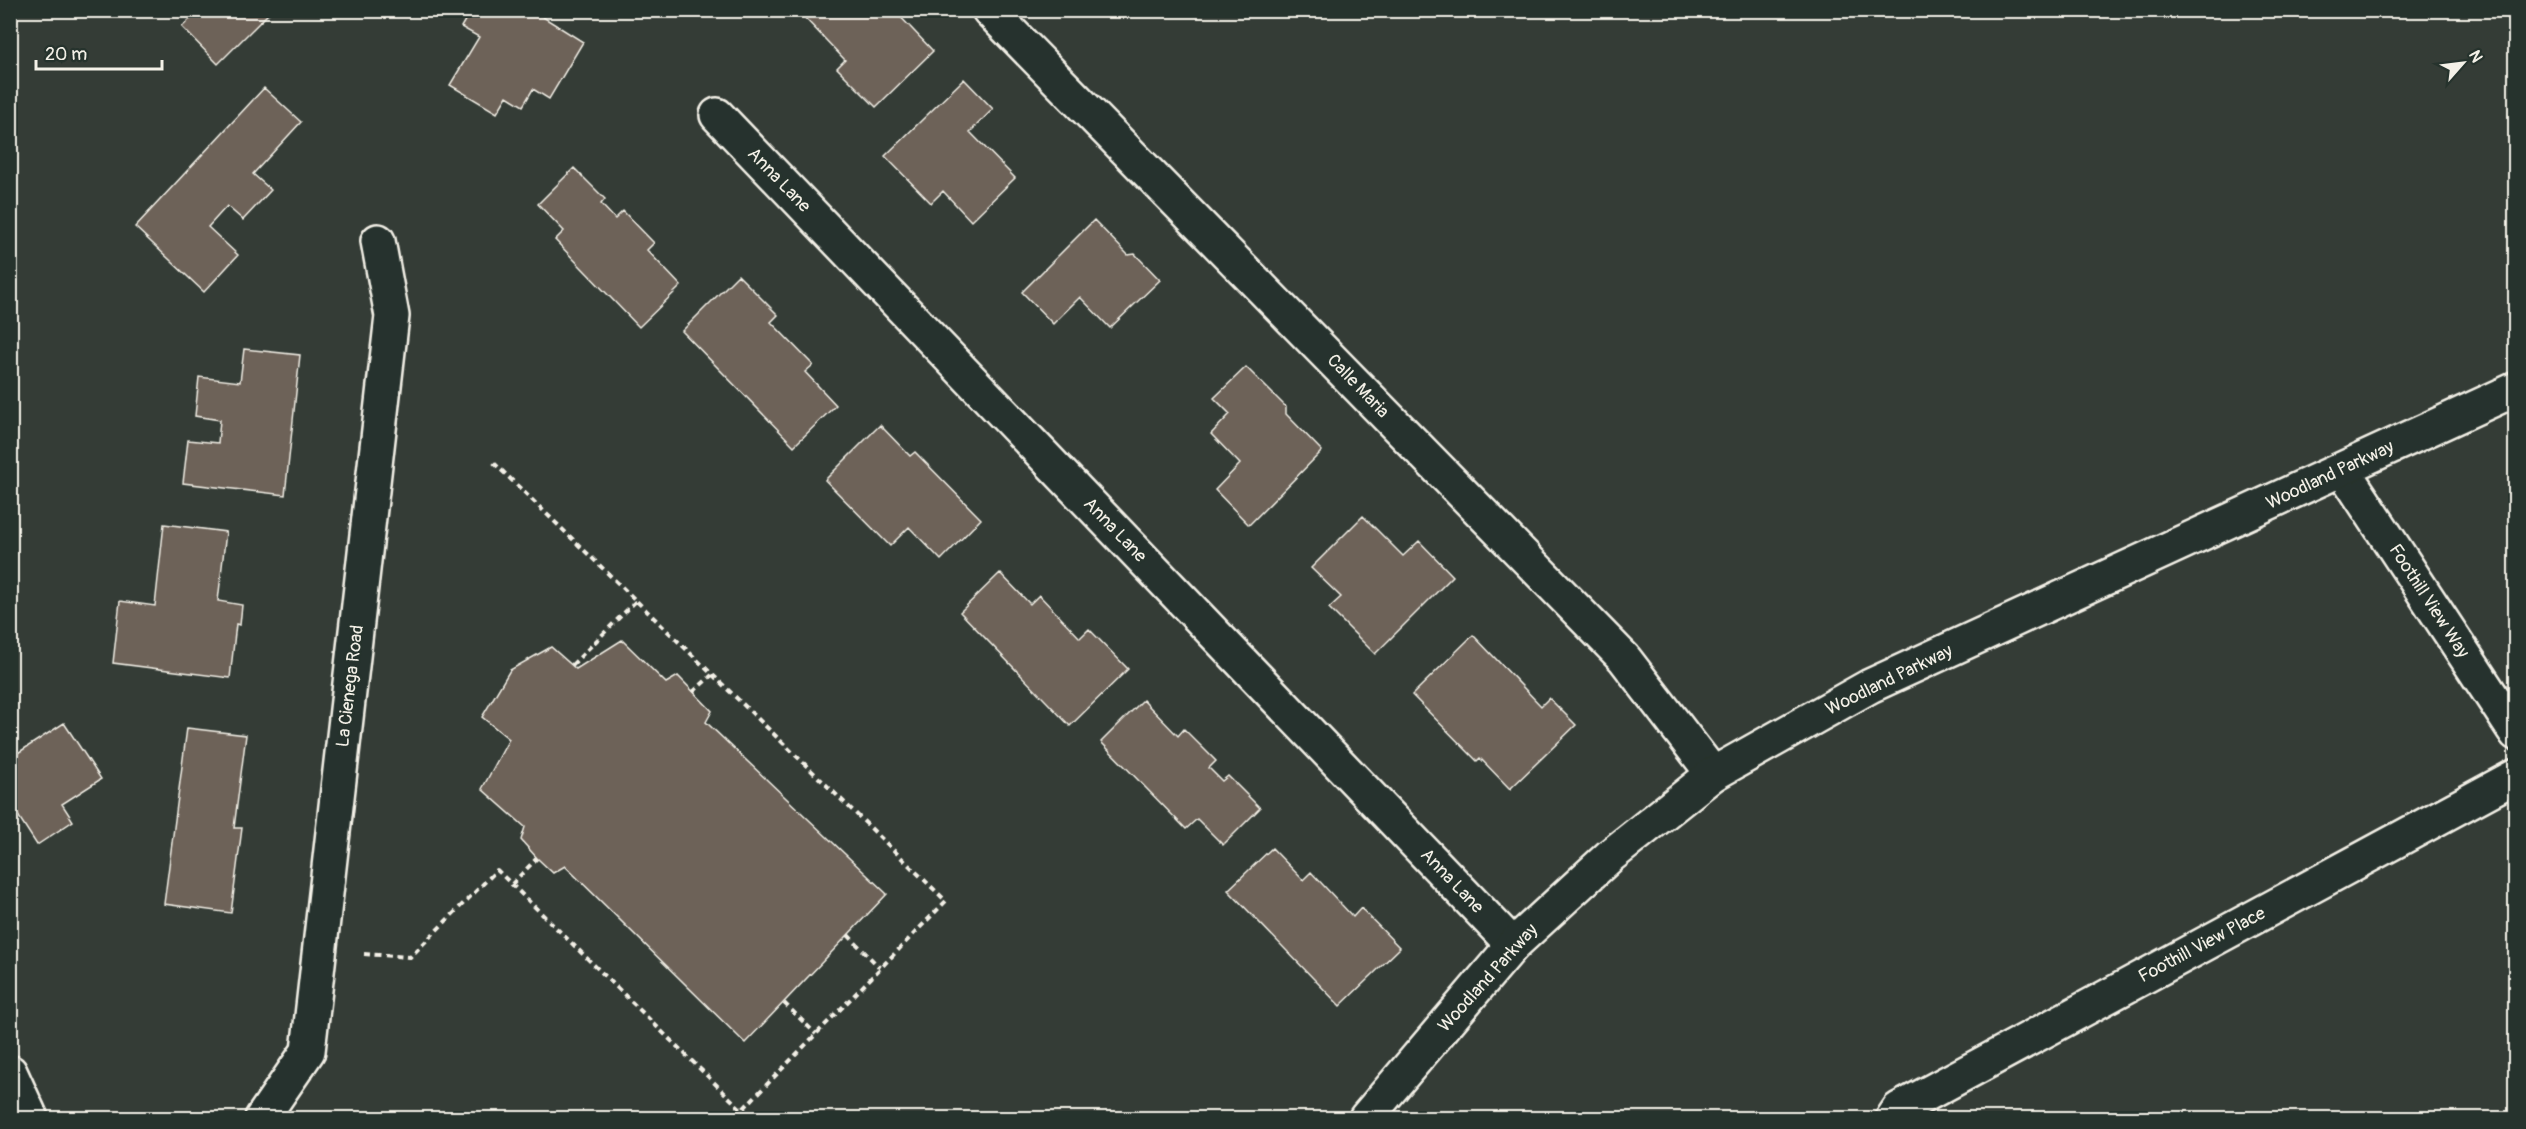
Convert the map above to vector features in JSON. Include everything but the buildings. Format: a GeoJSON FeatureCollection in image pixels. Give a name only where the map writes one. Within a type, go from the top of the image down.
{"type":"FeatureCollection","features":[{"type":"Feature","properties":{"kind":"street","name":"Calle Maria"},"geometry":{"type":"LineString","coordinates":[[989,10],[1624,658],[1713,774]]}},
{"type":"Feature","properties":{"kind":"street","name":"Anna Lane"},"geometry":{"type":"LineString","coordinates":[[717,115],[1513,945]]}},
{"type":"Feature","properties":{"kind":"street","name":"La Cienega Road"},"geometry":{"type":"LineString","coordinates":[[262,1119],[309,1051],[392,316],[378,240]]}},
{"type":"Feature","properties":{"kind":"street","name":"Woodland Parkway"},"geometry":{"type":"LineString","coordinates":[[1366,1119],[1513,945],[1610,856],[1713,774],[1870,686],[2343,470],[2516,388]]}},
{"type":"Feature","properties":{"kind":"street","name":"Foothill View Way"},"geometry":{"type":"LineString","coordinates":[[2343,470],[2516,733]]}},
{"type":"Feature","properties":{"kind":"street","name":"Foothill View Place"},"geometry":{"type":"LineString","coordinates":[[1893,1119],[1899,1108],[2516,776]]}},
{"type":"Feature","properties":{"kind":"street"},"geometry":{"type":"LineString","coordinates":[[10,1072],[31,1119]]}},
{"type":"Feature","properties":{"kind":"path"},"geometry":{"type":"LineString","coordinates":[[364,954],[410,957],[497,870],[742,1110],[946,901],[492,461]]}},
{"type":"Feature","properties":{"kind":"path"},"geometry":{"type":"LineString","coordinates":[[572,665],[636,601]]}},
{"type":"Feature","properties":{"kind":"path"},"geometry":{"type":"LineString","coordinates":[[693,692],[712,675]]}},
{"type":"Feature","properties":{"kind":"path"},"geometry":{"type":"LineString","coordinates":[[512,884],[537,858]]}},
{"type":"Feature","properties":{"kind":"path"},"geometry":{"type":"LineString","coordinates":[[848,935],[880,968]]}},
{"type":"Feature","properties":{"kind":"path"},"geometry":{"type":"LineString","coordinates":[[784,1003],[816,1034]]}}]}
